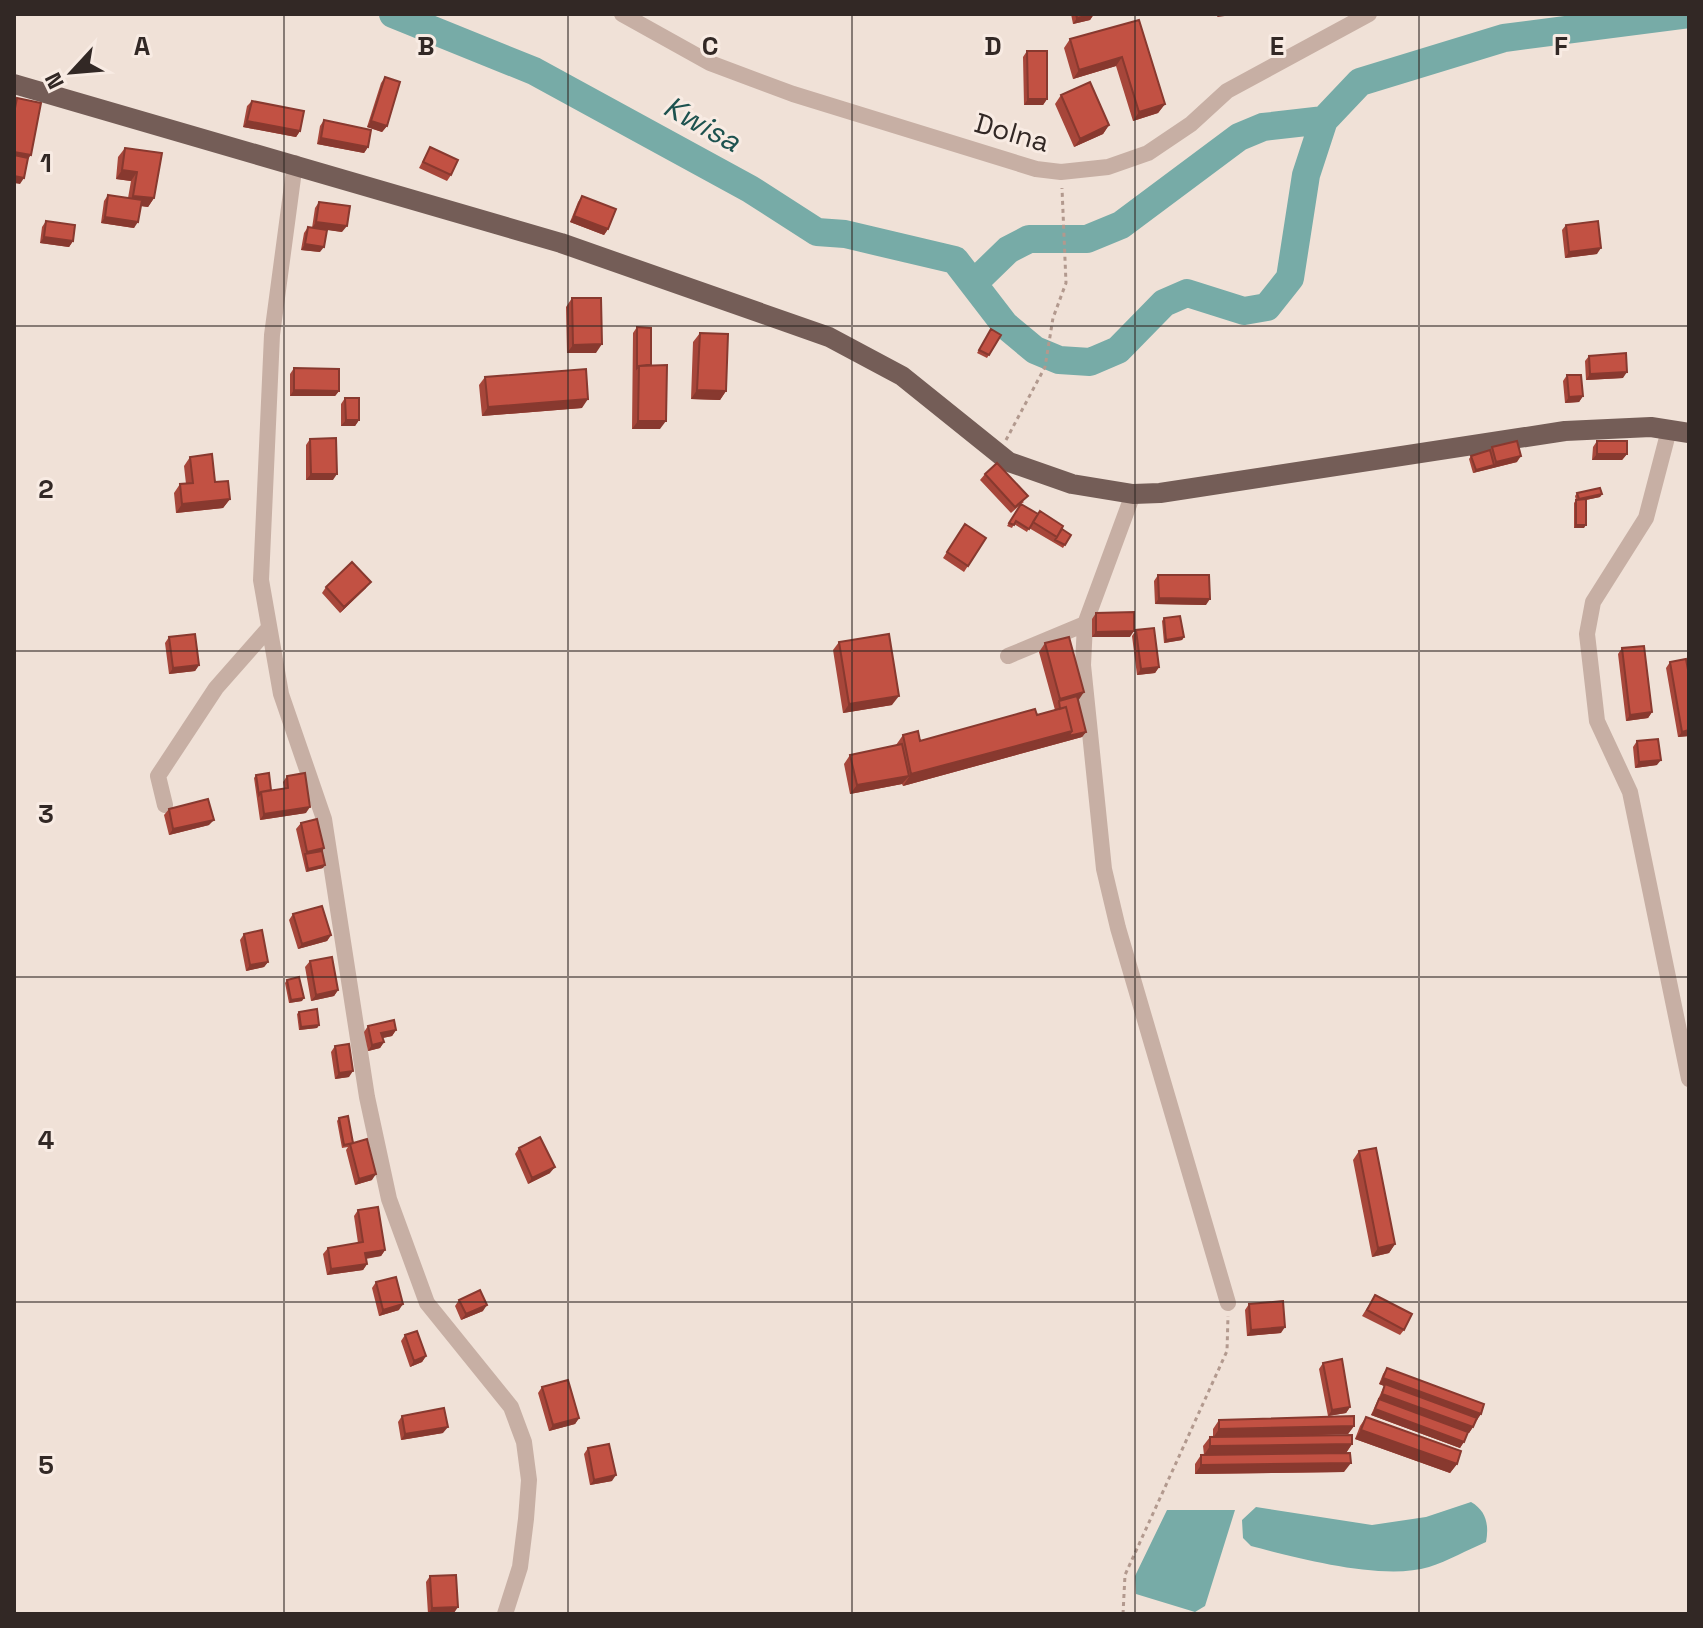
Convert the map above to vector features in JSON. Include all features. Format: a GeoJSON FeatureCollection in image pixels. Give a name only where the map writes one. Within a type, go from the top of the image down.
{"type":"FeatureCollection","features":[{"type":"Feature","properties":{"kind":"main road"},"geometry":{"type":"LineString","coordinates":[[14,84],[295,163],[561,243],[829,337],[902,376],[1009,462],[1072,484],[1133,494],[1565,431],[1651,427],[1679,431]]}},
{"type":"Feature","properties":{"kind":"street","name":"Dolna"},"geometry":{"type":"LineString","coordinates":[[622,14],[710,63],[793,94],[1036,169],[1061,172],[1108,167],[1148,153],[1191,124],[1227,91],[1369,14]]}},
{"type":"Feature","properties":{"kind":"street"},"geometry":{"type":"LineString","coordinates":[[295,163],[272,335],[263,486],[261,580],[268,629],[281,694],[324,819],[367,1097],[393,1210],[427,1303],[511,1407],[524,1442],[529,1480],[526,1519],[520,1567],[505,1614]]}},
{"type":"Feature","properties":{"kind":"street"},"geometry":{"type":"LineString","coordinates":[[1679,431],[1646,518],[1593,602],[1587,634],[1597,721],[1630,792],[1689,1079]]}},
{"type":"Feature","properties":{"kind":"street"},"geometry":{"type":"LineString","coordinates":[[1133,494],[1085,624],[1085,702],[1104,869],[1118,928],[1228,1303]]}},
{"type":"Feature","properties":{"kind":"street"},"geometry":{"type":"LineString","coordinates":[[1008,656],[1085,624]]}},
{"type":"Feature","properties":{"kind":"street"},"geometry":{"type":"LineString","coordinates":[[165,805],[158,776],[216,688],[268,629]]}},
{"type":"Feature","properties":{"kind":"path"},"geometry":{"type":"LineString","coordinates":[[999,454],[1045,367],[1053,318],[1066,283],[1061,172]]}},
{"type":"Feature","properties":{"kind":"path"},"geometry":{"type":"LineString","coordinates":[[1123,1614],[1125,1575],[1227,1351],[1228,1303]]}},
{"type":"Feature","properties":{"kind":"water"},"geometry":{"type":"Polygon","coordinates":[[[1471,1502],[1486,1519],[1486,1542],[1436,1565],[1410,1571],[1365,1570],[1315,1562],[1251,1546],[1243,1538],[1242,1520],[1256,1507],[1372,1525],[1426,1517],[1471,1502]]]}},
{"type":"Feature","properties":{"kind":"water"},"geometry":{"type":"Polygon","coordinates":[[[1167,1510],[1235,1510],[1205,1606],[1195,1612],[1136,1594],[1135,1576],[1167,1510]]]}},
{"type":"Feature","properties":{"kind":"building"},"geometry":{"type":"Polygon","coordinates":[[[1139,20],[1165,104],[1139,112],[1122,57],[1079,70],[1070,39],[1139,20]]]}},
{"type":"Feature","properties":{"kind":"building"},"geometry":{"type":"Polygon","coordinates":[[[1027,51],[1047,51],[1047,99],[1028,99],[1027,51]]]}},
{"type":"Feature","properties":{"kind":"building"},"geometry":{"type":"Polygon","coordinates":[[[385,77],[400,82],[387,126],[371,121],[385,77]]]}},
{"type":"Feature","properties":{"kind":"building"},"geometry":{"type":"Polygon","coordinates":[[[1090,82],[1109,125],[1080,139],[1061,95],[1090,82]]]}},
{"type":"Feature","properties":{"kind":"building"},"geometry":{"type":"Polygon","coordinates":[[[17,98],[41,103],[31,155],[14,152],[17,98]]]}},
{"type":"Feature","properties":{"kind":"building"},"geometry":{"type":"Polygon","coordinates":[[[252,101],[304,111],[300,131],[247,121],[252,101]]]}},
{"type":"Feature","properties":{"kind":"building"},"geometry":{"type":"Polygon","coordinates":[[[324,120],[371,130],[368,147],[321,138],[324,120]]]}},
{"type":"Feature","properties":{"kind":"building"},"geometry":{"type":"Polygon","coordinates":[[[430,147],[458,160],[451,175],[423,162],[430,147]]]}},
{"type":"Feature","properties":{"kind":"building"},"geometry":{"type":"Polygon","coordinates":[[[125,148],[162,153],[154,198],[133,196],[137,172],[122,170],[125,148]]]}},
{"type":"Feature","properties":{"kind":"building"},"geometry":{"type":"Polygon","coordinates":[[[14,155],[28,158],[24,178],[14,176],[14,155]]]}},
{"type":"Feature","properties":{"kind":"building"},"geometry":{"type":"Polygon","coordinates":[[[108,195],[142,200],[138,222],[105,217],[108,195]]]}},
{"type":"Feature","properties":{"kind":"building"},"geometry":{"type":"Polygon","coordinates":[[[582,196],[616,209],[608,229],[574,216],[582,196]]]}},
{"type":"Feature","properties":{"kind":"building"},"geometry":{"type":"Polygon","coordinates":[[[319,202],[350,206],[347,226],[316,222],[319,202]]]}},
{"type":"Feature","properties":{"kind":"building"},"geometry":{"type":"Polygon","coordinates":[[[46,221],[75,225],[73,241],[44,237],[46,221]]]}},
{"type":"Feature","properties":{"kind":"building"},"geometry":{"type":"Polygon","coordinates":[[[1598,221],[1601,248],[1569,252],[1566,225],[1598,221]]]}},
{"type":"Feature","properties":{"kind":"building"},"geometry":{"type":"Polygon","coordinates":[[[308,227],[327,230],[324,247],[305,244],[308,227]]]}},
{"type":"Feature","properties":{"kind":"building"},"geometry":{"type":"Polygon","coordinates":[[[572,298],[601,298],[602,344],[573,345],[572,298]]]}},
{"type":"Feature","properties":{"kind":"building"},"geometry":{"type":"Polygon","coordinates":[[[637,327],[651,328],[651,365],[637,368],[637,327]]]}},
{"type":"Feature","properties":{"kind":"building"},"geometry":{"type":"Polygon","coordinates":[[[991,329],[1001,335],[989,355],[979,350],[991,329]]]}},
{"type":"Feature","properties":{"kind":"building"},"geometry":{"type":"Polygon","coordinates":[[[700,333],[728,334],[726,391],[697,390],[700,333]]]}},
{"type":"Feature","properties":{"kind":"building"},"geometry":{"type":"Polygon","coordinates":[[[1626,353],[1627,372],[1590,374],[1589,356],[1626,353]]]}},
{"type":"Feature","properties":{"kind":"building"},"geometry":{"type":"Polygon","coordinates":[[[667,365],[666,421],[638,421],[639,366],[667,365]]]}},
{"type":"Feature","properties":{"kind":"building"},"geometry":{"type":"Polygon","coordinates":[[[294,368],[339,369],[339,391],[294,390],[294,368]]]}},
{"type":"Feature","properties":{"kind":"building"},"geometry":{"type":"Polygon","coordinates":[[[586,369],[588,399],[488,407],[485,377],[586,369]]]}},
{"type":"Feature","properties":{"kind":"building"},"geometry":{"type":"Polygon","coordinates":[[[1567,375],[1581,375],[1583,396],[1569,397],[1567,375]]]}},
{"type":"Feature","properties":{"kind":"building"},"geometry":{"type":"Polygon","coordinates":[[[345,398],[359,398],[359,420],[346,420],[345,398]]]}},
{"type":"Feature","properties":{"kind":"building"},"geometry":{"type":"Polygon","coordinates":[[[336,438],[337,474],[311,474],[310,439],[336,438]]]}},
{"type":"Feature","properties":{"kind":"building"},"geometry":{"type":"Polygon","coordinates":[[[1517,441],[1521,456],[1496,462],[1492,447],[1517,441]]]}},
{"type":"Feature","properties":{"kind":"building"},"geometry":{"type":"Polygon","coordinates":[[[1597,441],[1627,441],[1627,454],[1597,454],[1597,441]]]}},
{"type":"Feature","properties":{"kind":"building"},"geometry":{"type":"Polygon","coordinates":[[[1490,450],[1494,465],[1476,470],[1471,456],[1490,450]]]}},
{"type":"Feature","properties":{"kind":"building"},"geometry":{"type":"Polygon","coordinates":[[[212,454],[215,482],[228,481],[230,499],[182,504],[180,484],[193,483],[190,457],[212,454]]]}},
{"type":"Feature","properties":{"kind":"building"},"geometry":{"type":"Polygon","coordinates":[[[997,463],[1028,496],[1015,507],[985,474],[997,463]]]}},
{"type":"Feature","properties":{"kind":"building"},"geometry":{"type":"Polygon","coordinates":[[[1600,488],[1602,494],[1579,499],[1577,493],[1600,488]]]}},
{"type":"Feature","properties":{"kind":"building"},"geometry":{"type":"Polygon","coordinates":[[[1586,499],[1586,525],[1576,525],[1576,500],[1586,499]]]}},
{"type":"Feature","properties":{"kind":"building"},"geometry":{"type":"Polygon","coordinates":[[[1021,504],[1038,514],[1029,529],[1016,521],[1014,525],[1009,523],[1021,504]]]}},
{"type":"Feature","properties":{"kind":"building"},"geometry":{"type":"Polygon","coordinates":[[[1040,511],[1063,526],[1057,537],[1033,522],[1040,511]]]}},
{"type":"Feature","properties":{"kind":"building"},"geometry":{"type":"Polygon","coordinates":[[[965,524],[986,538],[968,566],[947,552],[965,524]]]}},
{"type":"Feature","properties":{"kind":"building"},"geometry":{"type":"Polygon","coordinates":[[[1062,529],[1071,535],[1065,545],[1055,540],[1062,529]]]}},
{"type":"Feature","properties":{"kind":"building"},"geometry":{"type":"Polygon","coordinates":[[[352,562],[371,582],[344,607],[326,587],[352,562]]]}},
{"type":"Feature","properties":{"kind":"building"},"geometry":{"type":"Polygon","coordinates":[[[1158,575],[1209,575],[1210,599],[1159,598],[1158,575]]]}},
{"type":"Feature","properties":{"kind":"building"},"geometry":{"type":"Polygon","coordinates":[[[1134,612],[1134,631],[1096,632],[1096,613],[1134,612]]]}},
{"type":"Feature","properties":{"kind":"building"},"geometry":{"type":"Polygon","coordinates":[[[1180,616],[1184,637],[1166,640],[1164,618],[1180,616]]]}},
{"type":"Feature","properties":{"kind":"building"},"geometry":{"type":"Polygon","coordinates":[[[1154,628],[1159,667],[1141,669],[1136,630],[1154,628]]]}},
{"type":"Feature","properties":{"kind":"building"},"geometry":{"type":"Polygon","coordinates":[[[195,634],[199,665],[173,668],[169,637],[195,634]]]}},
{"type":"Feature","properties":{"kind":"building"},"geometry":{"type":"Polygon","coordinates":[[[889,634],[899,696],[849,704],[839,642],[889,634]]]}},
{"type":"Feature","properties":{"kind":"building"},"geometry":{"type":"Polygon","coordinates":[[[1069,637],[1084,692],[1060,699],[1045,643],[1069,637]]]}},
{"type":"Feature","properties":{"kind":"building"},"geometry":{"type":"Polygon","coordinates":[[[1644,646],[1652,712],[1630,715],[1622,648],[1644,646]]]}},
{"type":"Feature","properties":{"kind":"building"},"geometry":{"type":"Polygon","coordinates":[[[1686,659],[1689,730],[1682,732],[1670,662],[1686,659]]]}},
{"type":"Feature","properties":{"kind":"building"},"geometry":{"type":"Polygon","coordinates":[[[1077,696],[1086,732],[1068,736],[1072,731],[1066,707],[1060,709],[1059,701],[1077,696]]]}},
{"type":"Feature","properties":{"kind":"building"},"geometry":{"type":"Polygon","coordinates":[[[1066,707],[1072,731],[911,774],[903,735],[918,731],[920,741],[1035,709],[1037,715],[1066,707]]]}},
{"type":"Feature","properties":{"kind":"building"},"geometry":{"type":"Polygon","coordinates":[[[1658,739],[1661,760],[1639,762],[1637,741],[1658,739]]]}},
{"type":"Feature","properties":{"kind":"building"},"geometry":{"type":"Polygon","coordinates":[[[902,744],[909,776],[857,785],[850,755],[902,744]]]}},
{"type":"Feature","properties":{"kind":"building"},"geometry":{"type":"Polygon","coordinates":[[[269,773],[271,790],[259,795],[256,775],[269,773]]]}},
{"type":"Feature","properties":{"kind":"building"},"geometry":{"type":"Polygon","coordinates":[[[305,773],[310,807],[264,814],[261,792],[288,788],[287,776],[305,773]]]}},
{"type":"Feature","properties":{"kind":"building"},"geometry":{"type":"Polygon","coordinates":[[[208,799],[214,820],[173,829],[169,809],[208,799]]]}},
{"type":"Feature","properties":{"kind":"building"},"geometry":{"type":"Polygon","coordinates":[[[317,819],[324,848],[307,852],[301,823],[317,819]]]}},
{"type":"Feature","properties":{"kind":"building"},"geometry":{"type":"Polygon","coordinates":[[[322,851],[325,865],[308,869],[305,854],[322,851]]]}},
{"type":"Feature","properties":{"kind":"building"},"geometry":{"type":"Polygon","coordinates":[[[322,906],[331,935],[302,944],[293,914],[322,906]]]}},
{"type":"Feature","properties":{"kind":"building"},"geometry":{"type":"Polygon","coordinates":[[[262,930],[268,962],[250,965],[244,934],[262,930]]]}},
{"type":"Feature","properties":{"kind":"building"},"geometry":{"type":"Polygon","coordinates":[[[332,957],[338,990],[316,995],[310,961],[332,957]]]}},
{"type":"Feature","properties":{"kind":"building"},"geometry":{"type":"Polygon","coordinates":[[[299,977],[304,998],[291,1000],[287,980],[299,977]]]}},
{"type":"Feature","properties":{"kind":"building"},"geometry":{"type":"Polygon","coordinates":[[[317,1009],[319,1025],[301,1027],[299,1012],[317,1009]]]}},
{"type":"Feature","properties":{"kind":"building"},"geometry":{"type":"Polygon","coordinates":[[[394,1020],[396,1030],[381,1033],[384,1042],[372,1045],[368,1026],[394,1020]]]}},
{"type":"Feature","properties":{"kind":"building"},"geometry":{"type":"Polygon","coordinates":[[[349,1044],[353,1071],[339,1073],[335,1046],[349,1044]]]}},
{"type":"Feature","properties":{"kind":"building"},"geometry":{"type":"Polygon","coordinates":[[[348,1116],[353,1143],[344,1145],[339,1118],[348,1116]]]}},
{"type":"Feature","properties":{"kind":"building"},"geometry":{"type":"Polygon","coordinates":[[[540,1137],[555,1167],[532,1178],[519,1148],[540,1137]]]}},
{"type":"Feature","properties":{"kind":"building"},"geometry":{"type":"Polygon","coordinates":[[[367,1139],[376,1174],[359,1179],[350,1144],[367,1139]]]}},
{"type":"Feature","properties":{"kind":"building"},"geometry":{"type":"Polygon","coordinates":[[[1376,1148],[1395,1244],[1378,1248],[1359,1151],[1376,1148]]]}},
{"type":"Feature","properties":{"kind":"building"},"geometry":{"type":"Polygon","coordinates":[[[378,1207],[385,1250],[365,1253],[367,1264],[331,1269],[328,1248],[363,1242],[358,1210],[378,1207]]]}},
{"type":"Feature","properties":{"kind":"building"},"geometry":{"type":"Polygon","coordinates":[[[396,1277],[403,1304],[383,1310],[376,1282],[396,1277]]]}},
{"type":"Feature","properties":{"kind":"building"},"geometry":{"type":"Polygon","coordinates":[[[480,1290],[487,1305],[466,1314],[459,1300],[480,1290]]]}},
{"type":"Feature","properties":{"kind":"building"},"geometry":{"type":"Polygon","coordinates":[[[1375,1295],[1412,1314],[1404,1330],[1367,1310],[1375,1295]]]}},
{"type":"Feature","properties":{"kind":"building"},"geometry":{"type":"Polygon","coordinates":[[[1283,1301],[1285,1327],[1251,1330],[1249,1304],[1283,1301]]]}},
{"type":"Feature","properties":{"kind":"building"},"geometry":{"type":"Polygon","coordinates":[[[417,1331],[426,1356],[414,1361],[405,1335],[417,1331]]]}},
{"type":"Feature","properties":{"kind":"building"},"geometry":{"type":"Polygon","coordinates":[[[1342,1359],[1350,1407],[1332,1410],[1323,1363],[1342,1359]]]}},
{"type":"Feature","properties":{"kind":"building"},"geometry":{"type":"Polygon","coordinates":[[[1387,1368],[1484,1404],[1481,1414],[1383,1378],[1387,1368]]]}},
{"type":"Feature","properties":{"kind":"building"},"geometry":{"type":"Polygon","coordinates":[[[568,1380],[579,1418],[553,1425],[542,1387],[568,1380]]]}},
{"type":"Feature","properties":{"kind":"building"},"geometry":{"type":"Polygon","coordinates":[[[1385,1384],[1477,1418],[1473,1427],[1382,1394],[1385,1384]]]}},
{"type":"Feature","properties":{"kind":"building"},"geometry":{"type":"Polygon","coordinates":[[[1379,1399],[1468,1432],[1464,1442],[1375,1409],[1379,1399]]]}},
{"type":"Feature","properties":{"kind":"building"},"geometry":{"type":"Polygon","coordinates":[[[444,1408],[448,1427],[405,1434],[402,1416],[444,1408]]]}},
{"type":"Feature","properties":{"kind":"building"},"geometry":{"type":"Polygon","coordinates":[[[1354,1416],[1354,1426],[1219,1429],[1219,1420],[1354,1416]]]}},
{"type":"Feature","properties":{"kind":"building"},"geometry":{"type":"Polygon","coordinates":[[[1366,1417],[1461,1451],[1457,1464],[1361,1430],[1366,1417]]]}},
{"type":"Feature","properties":{"kind":"building"},"geometry":{"type":"Polygon","coordinates":[[[1352,1435],[1352,1444],[1210,1446],[1210,1437],[1352,1435]]]}},
{"type":"Feature","properties":{"kind":"building"},"geometry":{"type":"Polygon","coordinates":[[[609,1444],[616,1475],[594,1480],[588,1448],[609,1444]]]}},
{"type":"Feature","properties":{"kind":"building"},"geometry":{"type":"Polygon","coordinates":[[[1350,1453],[1351,1463],[1201,1465],[1201,1455],[1350,1453]]]}},
{"type":"Feature","properties":{"kind":"building"},"geometry":{"type":"Polygon","coordinates":[[[456,1575],[458,1607],[432,1608],[430,1576],[456,1575]]]}},
{"type":"Feature","properties":{"kind":"waterway","name":"Kwisa"},"geometry":{"type":"LineString","coordinates":[[393,14],[534,71],[750,189],[817,232],[845,234],[955,260],[1005,325],[1035,350],[1059,360],[1090,362],[1118,350],[1164,303],[1187,293],[1244,311],[1267,307],[1290,278],[1306,175],[1324,120],[1360,82],[1504,38],[1689,14]]}},
{"type":"Feature","properties":{"kind":"waterway","name":"Kwisa"},"geometry":{"type":"LineString","coordinates":[[974,283],[1008,250],[1029,239],[1087,239],[1121,225],[1239,137],[1263,127],[1324,120]]}}]}
